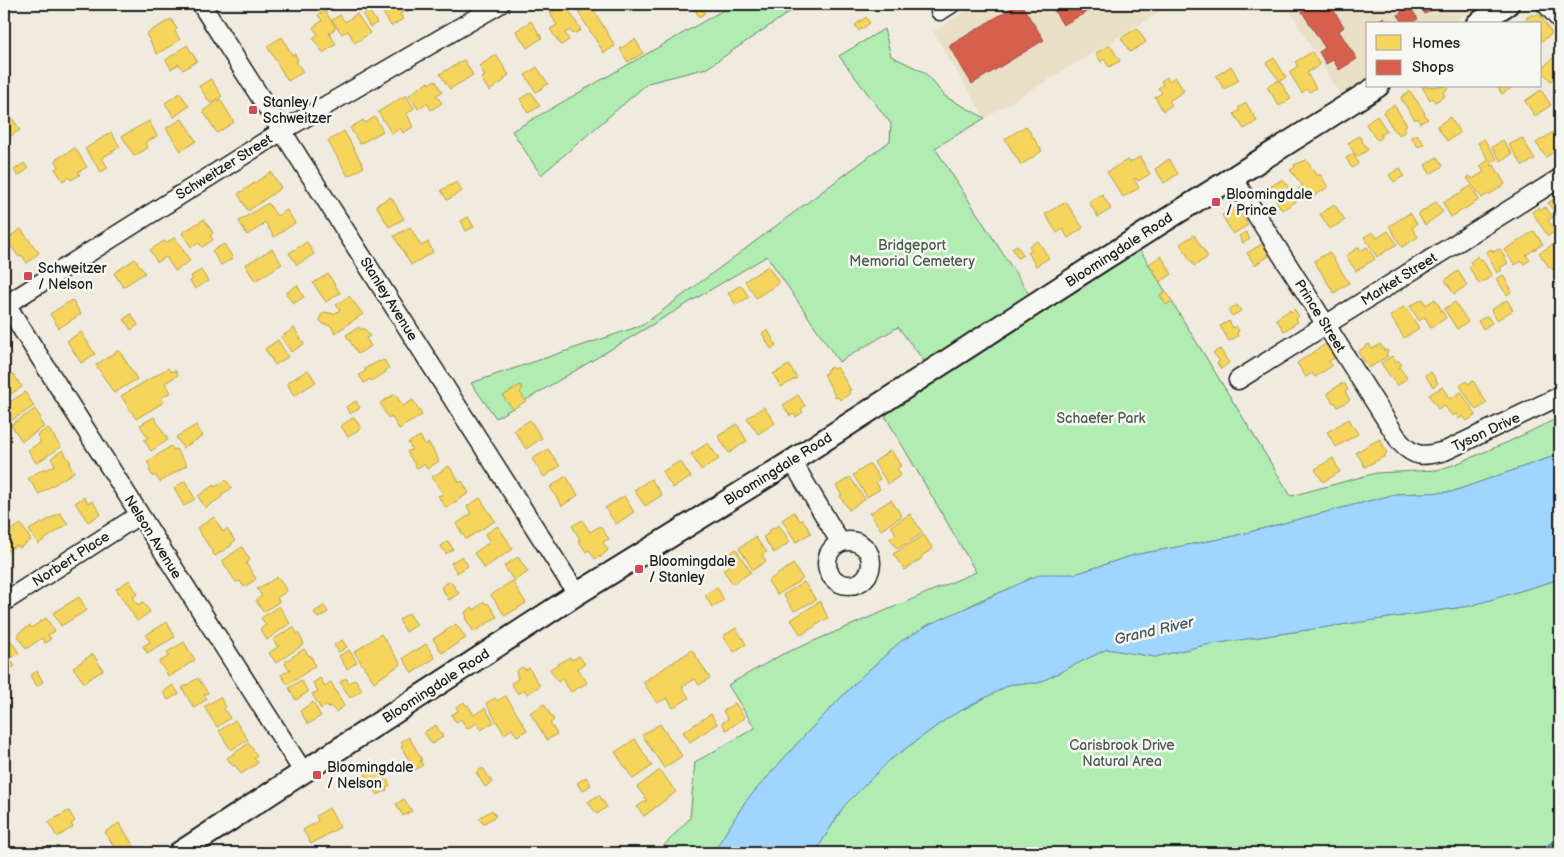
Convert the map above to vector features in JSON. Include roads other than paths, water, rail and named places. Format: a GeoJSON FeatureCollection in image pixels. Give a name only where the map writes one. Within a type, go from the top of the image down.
{"type":"FeatureCollection","features":[{"type":"Feature","properties":{"kind":"main road"},"geometry":{"type":"LineString","coordinates":[[1480,22],[1508,4]]}},
{"type":"Feature","properties":{"kind":"main road","name":"Bloomingdale Road"},"geometry":{"type":"LineString","coordinates":[[179,853],[577,594],[792,461],[1375,88]]}},
{"type":"Feature","properties":{"kind":"street","name":"Stanley Avenue"},"geometry":{"type":"LineString","coordinates":[[201,4],[577,594]]}},
{"type":"Feature","properties":{"kind":"street","name":"Schweitzer Street"},"geometry":{"type":"LineString","coordinates":[[5,304],[282,131],[500,4]]}},
{"type":"Feature","properties":{"kind":"street"},"geometry":{"type":"LineString","coordinates":[[1546,4],[1560,20]]}},
{"type":"Feature","properties":{"kind":"street","name":"Prince Street"},"geometry":{"type":"LineString","coordinates":[[1233,178],[1400,442],[1409,452]]}},
{"type":"Feature","properties":{"kind":"street","name":"Market Street"},"geometry":{"type":"LineString","coordinates":[[1238,380],[1560,178]]}},
{"type":"Feature","properties":{"kind":"street","name":"Nelson Avenue"},"geometry":{"type":"LineString","coordinates":[[5,304],[304,773]]}},
{"type":"Feature","properties":{"kind":"street","name":"Tyson Drive"},"geometry":{"type":"LineString","coordinates":[[1409,452],[1425,456],[1445,451],[1560,396]]}},
{"type":"Feature","properties":{"kind":"street"},"geometry":{"type":"LineString","coordinates":[[792,461],[840,542]]}},
{"type":"Feature","properties":{"kind":"street","name":"Norbert Place"},"geometry":{"type":"LineString","coordinates":[[4,602],[139,515]]}},
{"type":"Feature","properties":{"kind":"water","name":"Grand River"},"geometry":{"type":"Polygon","coordinates":[[[1560,454],[1560,579],[1470,606],[1205,645],[1155,657],[1107,649],[1038,683],[1011,684],[949,717],[890,760],[844,806],[821,843],[817,853],[713,853],[745,802],[802,738],[861,677],[900,642],[928,625],[1041,574],[1075,574],[1134,555],[1230,537],[1396,494],[1451,492],[1560,454]]]}},
{"type":"Feature","properties":{"kind":"waterway"},"geometry":{"type":"LineString","coordinates":[[1540,853],[1560,837]]}},
{"type":"Feature","properties":{"kind":"place","name":"Stanley / Schweitzer"},"geometry":{"type":"Point","coordinates":[253,110]}},
{"type":"Feature","properties":{"kind":"place","name":"Bloomingdale / Prince"},"geometry":{"type":"Point","coordinates":[1216,202]}},
{"type":"Feature","properties":{"kind":"place","name":"Schweitzer / Nelson"},"geometry":{"type":"Point","coordinates":[28,276]}},
{"type":"Feature","properties":{"kind":"place","name":"Bloomingdale / Stanley"},"geometry":{"type":"Point","coordinates":[639,569]}},
{"type":"Feature","properties":{"kind":"place","name":"Bloomingdale / Nelson"},"geometry":{"type":"Point","coordinates":[317,775]}},
{"type":"Feature","properties":{"kind":"park label","name":"Bridgeport Memorial Cemetery"},"geometry":{"type":"Point","coordinates":[912,254]}},
{"type":"Feature","properties":{"kind":"park label","name":"Schaefer Park"},"geometry":{"type":"Point","coordinates":[1101,418]}},
{"type":"Feature","properties":{"kind":"park label","name":"Carisbrook Drive Natural Area"},"geometry":{"type":"Point","coordinates":[1122,754]}}]}
